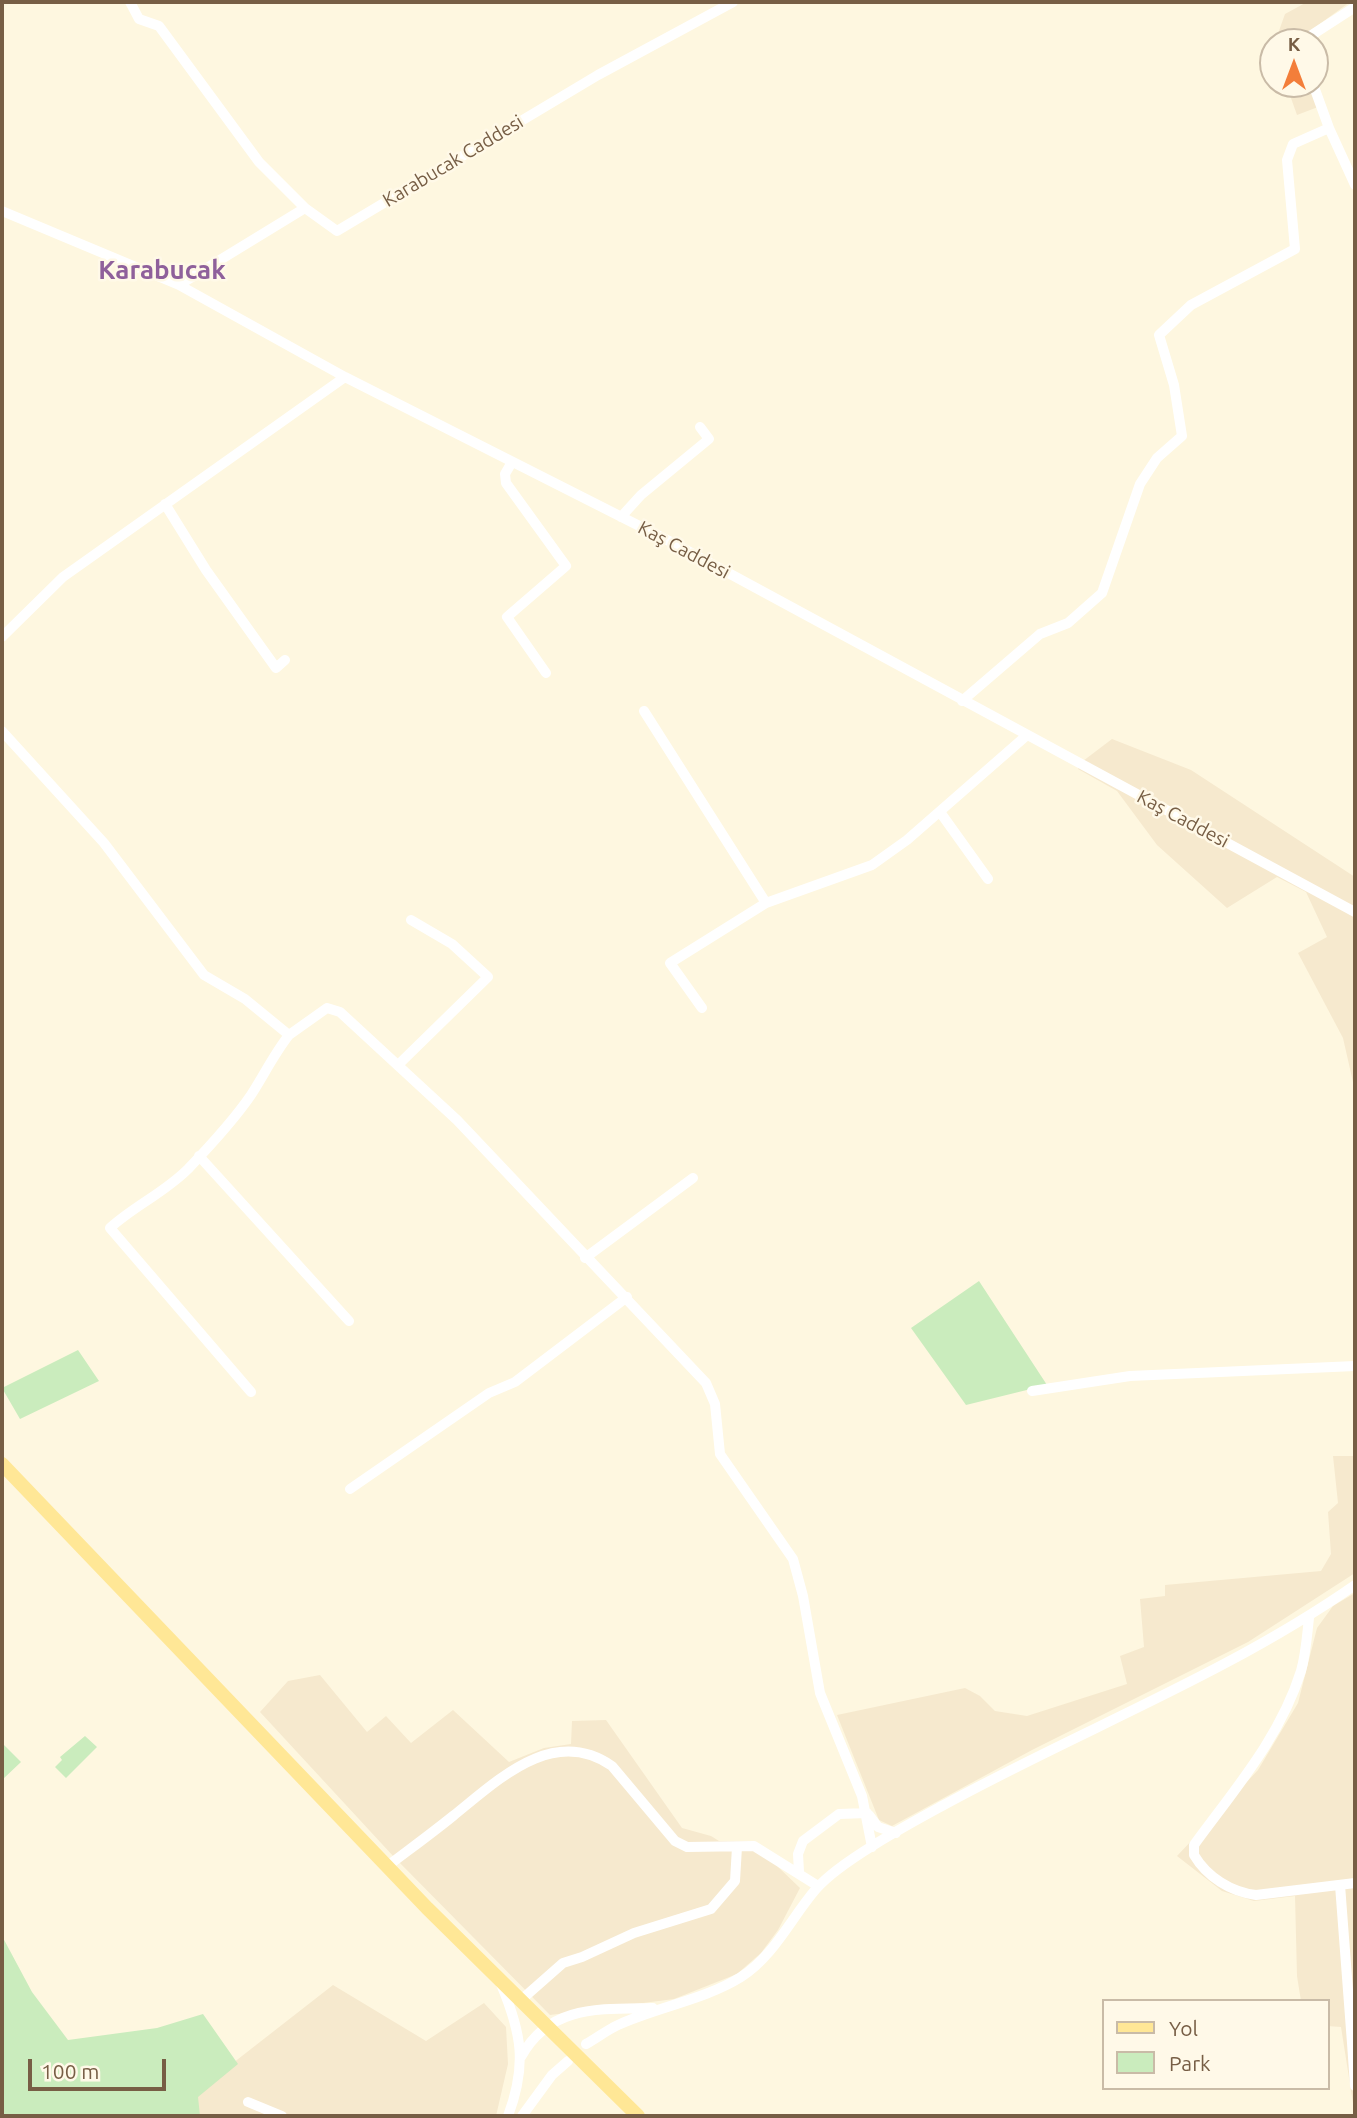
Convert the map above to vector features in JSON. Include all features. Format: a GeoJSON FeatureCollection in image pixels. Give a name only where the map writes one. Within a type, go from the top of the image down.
{"type":"FeatureCollection","features":[{"type":"Feature","properties":{"kind":"main road"},"geometry":{"type":"LineString","coordinates":[[2,1464],[232,1707],[638,2116]]}},
{"type":"Feature","properties":{"kind":"street"},"geometry":{"type":"LineString","coordinates":[[130,2],[139,19],[159,26],[259,162],[305,208],[179,285]]}},
{"type":"Feature","properties":{"kind":"street","name":"Karabucak Caddesi"},"geometry":{"type":"LineString","coordinates":[[305,208],[337,231],[598,75],[733,2]]}},
{"type":"Feature","properties":{"kind":"street"},"geometry":{"type":"LineString","coordinates":[[1323,28],[1355,7]]}},
{"type":"Feature","properties":{"kind":"street"},"geometry":{"type":"LineString","coordinates":[[1318,98],[1355,185]]}},
{"type":"Feature","properties":{"kind":"street"},"geometry":{"type":"LineString","coordinates":[[962,701],[1040,634],[1083,613],[1102,593],[1140,485],[1157,457],[1182,436],[1174,385],[1159,335],[1191,305],[1295,249],[1287,160],[1293,144],[1329,128]]}},
{"type":"Feature","properties":{"kind":"street","name":"Kaş Caddesi"},"geometry":{"type":"LineString","coordinates":[[2,211],[179,285],[345,377],[621,516],[1355,912]]}},
{"type":"Feature","properties":{"kind":"street"},"geometry":{"type":"LineString","coordinates":[[2,637],[63,577],[345,377]]}},
{"type":"Feature","properties":{"kind":"street"},"geometry":{"type":"LineString","coordinates":[[621,516],[641,495],[709,439],[700,428]]}},
{"type":"Feature","properties":{"kind":"street"},"geometry":{"type":"LineString","coordinates":[[512,462],[505,474],[506,483],[566,566],[507,617],[546,673]]}},
{"type":"Feature","properties":{"kind":"street"},"geometry":{"type":"LineString","coordinates":[[165,504],[206,570],[276,668],[285,660]]}},
{"type":"Feature","properties":{"kind":"street"},"geometry":{"type":"LineString","coordinates":[[644,712],[766,903]]}},
{"type":"Feature","properties":{"kind":"street"},"geometry":{"type":"LineString","coordinates":[[2,731],[104,843],[204,975],[244,999],[289,1035]]}},
{"type":"Feature","properties":{"kind":"street"},"geometry":{"type":"LineString","coordinates":[[702,1008],[670,963],[766,903],[872,865],[940,812],[1026,736]]}},
{"type":"Feature","properties":{"kind":"street"},"geometry":{"type":"LineString","coordinates":[[940,812],[988,879]]}},
{"type":"Feature","properties":{"kind":"street"},"geometry":{"type":"LineString","coordinates":[[398,1065],[488,977],[452,944],[411,920]]}},
{"type":"Feature","properties":{"kind":"street"},"geometry":{"type":"LineString","coordinates":[[251,1392],[110,1228],[153,1199],[199,1156],[251,1096],[272,1058],[289,1035],[327,1008],[340,1012],[457,1120],[706,1383],[715,1405],[720,1454],[793,1559],[801,1587],[820,1693],[845,1750],[867,1813],[872,1847]]}},
{"type":"Feature","properties":{"kind":"street"},"geometry":{"type":"LineString","coordinates":[[199,1156],[349,1321]]}},
{"type":"Feature","properties":{"kind":"street"},"geometry":{"type":"LineString","coordinates":[[585,1258],[693,1178]]}},
{"type":"Feature","properties":{"kind":"street"},"geometry":{"type":"LineString","coordinates":[[350,1489],[489,1393],[515,1382],[627,1297]]}},
{"type":"Feature","properties":{"kind":"street"},"geometry":{"type":"LineString","coordinates":[[1032,1391],[1130,1376],[1355,1366]]}},
{"type":"Feature","properties":{"kind":"street"},"geometry":{"type":"LineString","coordinates":[[586,2045],[617,2025],[740,1978],[763,1960],[818,1886],[872,1847],[1035,1756],[1093,1732],[1309,1618],[1355,1585]]}},
{"type":"Feature","properties":{"kind":"street"},"geometry":{"type":"LineString","coordinates":[[1309,1618],[1302,1668],[1291,1697],[1257,1762],[1194,1845],[1194,1855],[1217,1881],[1245,1894],[1355,1883]]}},
{"type":"Feature","properties":{"kind":"street"},"geometry":{"type":"LineString","coordinates":[[388,1865],[512,1768],[547,1752],[575,1750],[600,1757],[612,1766],[675,1841],[687,1847],[754,1846],[818,1886]]}},
{"type":"Feature","properties":{"kind":"street"},"geometry":{"type":"LineString","coordinates":[[867,1813],[878,1827],[896,1833]]}},
{"type":"Feature","properties":{"kind":"street"},"geometry":{"type":"LineString","coordinates":[[799,1872],[798,1854],[803,1841],[839,1814],[867,1813]]}},
{"type":"Feature","properties":{"kind":"street"},"geometry":{"type":"LineString","coordinates":[[521,2000],[563,1963],[634,1933],[711,1909],[735,1881],[737,1847]]}},
{"type":"Feature","properties":{"kind":"street"},"geometry":{"type":"LineString","coordinates":[[1340,1885],[1355,2085]]}},
{"type":"Feature","properties":{"kind":"street"},"geometry":{"type":"LineString","coordinates":[[497,1976],[520,2034],[519,2081],[508,2116]]}},
{"type":"Feature","properties":{"kind":"street"},"geometry":{"type":"LineString","coordinates":[[521,2057],[530,2041],[546,2025],[559,2017],[664,2008]]}},
{"type":"Feature","properties":{"kind":"street"},"geometry":{"type":"LineString","coordinates":[[522,2116],[552,2075],[568,2061]]}},
{"type":"Feature","properties":{"kind":"street"},"geometry":{"type":"LineString","coordinates":[[248,2102],[282,2116]]}},
{"type":"Feature","properties":{"kind":"shaded area"},"geometry":{"type":"Polygon","coordinates":[[[1307,2],[1350,2],[1314,28],[1280,28],[1285,14],[1307,2]]]}},
{"type":"Feature","properties":{"kind":"shaded area"},"geometry":{"type":"Polygon","coordinates":[[[1291,98],[1314,98],[1318,107],[1297,115],[1291,98]]]}},
{"type":"Feature","properties":{"kind":"shaded area"},"geometry":{"type":"Polygon","coordinates":[[[1112,739],[1191,770],[1355,877],[1355,1091],[1343,1038],[1298,953],[1327,937],[1306,892],[1277,877],[1227,908],[1157,845],[1117,791],[1078,769],[1083,761],[1112,739]]]}},
{"type":"Feature","properties":{"kind":"shaded area"},"geometry":{"type":"Polygon","coordinates":[[[1333,1456],[1355,1456],[1355,1573],[1248,1642],[1032,1750],[892,1826],[879,1820],[837,1715],[965,1688],[980,1696],[995,1711],[1027,1716],[1127,1684],[1120,1656],[1144,1647],[1140,1599],[1165,1596],[1165,1585],[1321,1571],[1331,1554],[1328,1512],[1338,1503],[1333,1456]]]}},
{"type":"Feature","properties":{"kind":"shaded area"},"geometry":{"type":"Polygon","coordinates":[[[1355,1593],[1355,2116],[1341,2027],[1329,2026],[1329,1999],[1301,1999],[1297,1976],[1295,1896],[1254,1901],[1222,1891],[1177,1856],[1258,1770],[1298,1703],[1317,1628],[1333,1606],[1355,1593]]]}},
{"type":"Feature","properties":{"kind":"shaded area"},"geometry":{"type":"Polygon","coordinates":[[[320,1675],[367,1732],[386,1716],[411,1743],[453,1710],[509,1762],[544,1748],[571,1744],[572,1721],[606,1720],[682,1828],[719,1841],[751,1841],[800,1888],[778,1930],[761,1953],[737,1974],[674,1999],[550,2015],[394,1857],[260,1712],[288,1681],[320,1675]]]}},
{"type":"Feature","properties":{"kind":"shaded area"},"geometry":{"type":"Polygon","coordinates":[[[333,1985],[426,2041],[484,2003],[506,2027],[508,2064],[496,2116],[195,2116],[192,2095],[333,1985]]]}},
{"type":"Feature","properties":{"kind":"green space"},"geometry":{"type":"Polygon","coordinates":[[[979,1281],[1047,1385],[966,1405],[911,1328],[979,1281]]]}},
{"type":"Feature","properties":{"kind":"green space"},"geometry":{"type":"Polygon","coordinates":[[[78,1350],[99,1381],[20,1419],[2,1388],[78,1350]]]}},
{"type":"Feature","properties":{"kind":"green space"},"geometry":{"type":"Polygon","coordinates":[[[85,1736],[97,1747],[66,1778],[55,1767],[62,1760],[60,1757],[85,1736]]]}},
{"type":"Feature","properties":{"kind":"green space"},"geometry":{"type":"Polygon","coordinates":[[[2,1743],[21,1762],[2,1780],[2,1743]]]}},
{"type":"Feature","properties":{"kind":"green space"},"geometry":{"type":"Polygon","coordinates":[[[2,1936],[32,1992],[68,2040],[157,2028],[203,2014],[238,2064],[198,2097],[200,2116],[2,2116],[2,1936]]]}},
{"type":"Feature","properties":{"kind":"district","name":"Karabucak"},"geometry":{"type":"Point","coordinates":[162,270]}}]}
